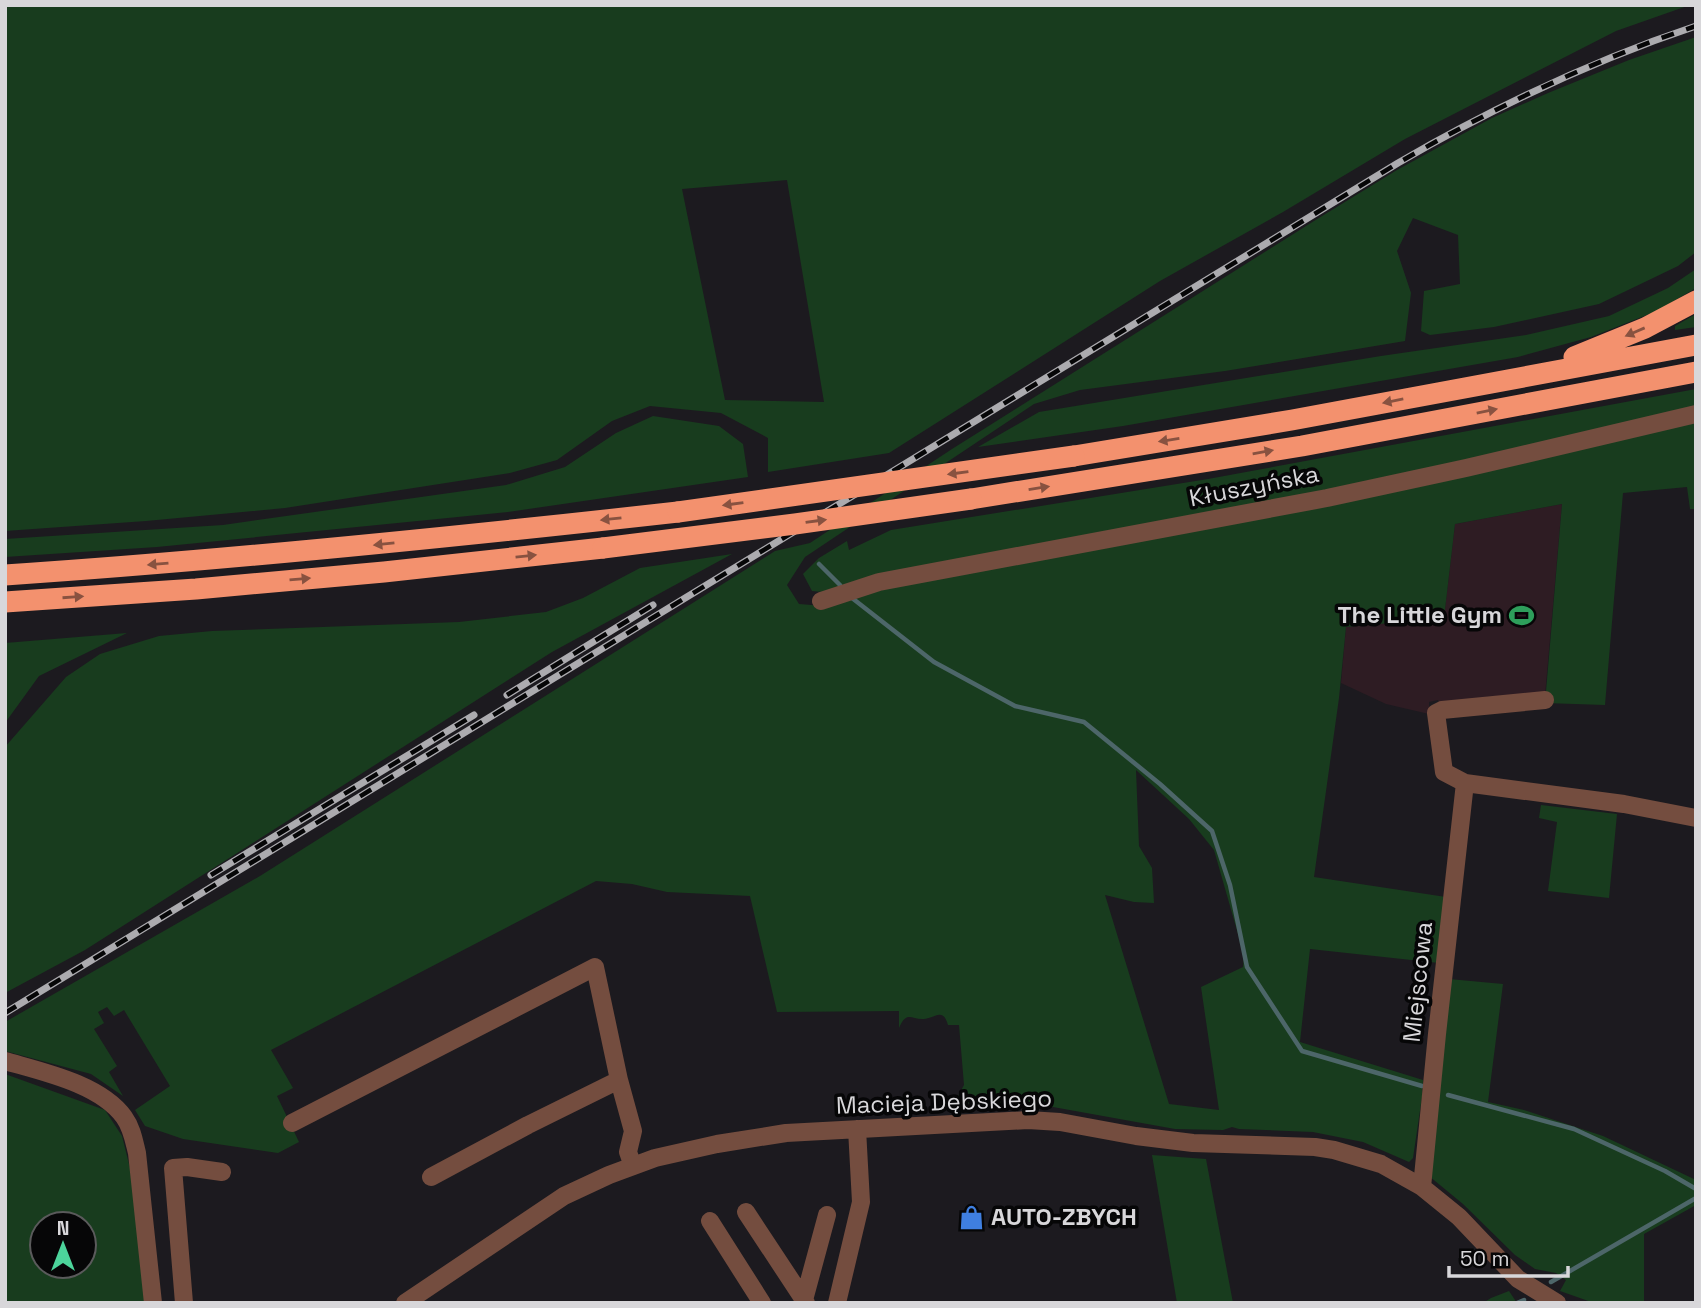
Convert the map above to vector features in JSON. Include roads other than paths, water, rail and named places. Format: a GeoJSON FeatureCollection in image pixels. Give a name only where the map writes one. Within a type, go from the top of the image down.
{"type":"FeatureCollection","features":[{"type":"Feature","properties":{"kind":"highway"},"geometry":{"type":"LineString","coordinates":[[1508,380],[1591,351],[1645,328],[1696,301]]}},
{"type":"Feature","properties":{"kind":"highway"},"geometry":{"type":"LineString","coordinates":[[5,575],[314,551],[678,512],[1074,456],[1292,420],[1696,345]]}},
{"type":"Feature","properties":{"kind":"highway"},"geometry":{"type":"LineString","coordinates":[[5,602],[196,589],[384,572],[795,524],[1289,448],[1696,372]]}},
{"type":"Feature","properties":{"kind":"street","name":"Kłuszyńska"},"geometry":{"type":"LineString","coordinates":[[821,601],[879,582],[1327,498],[1696,414]]}},
{"type":"Feature","properties":{"kind":"street"},"geometry":{"type":"LineString","coordinates":[[1545,700],[1442,710],[1436,713],[1444,772],[1465,783],[1624,804],[1696,818]]}},
{"type":"Feature","properties":{"kind":"street","name":"Miejscowa"},"geometry":{"type":"LineString","coordinates":[[1422,1187],[1465,783]]}},
{"type":"Feature","properties":{"kind":"street"},"geometry":{"type":"LineString","coordinates":[[292,1123],[595,967],[619,1080],[633,1131],[628,1152],[633,1166]]}},
{"type":"Feature","properties":{"kind":"street"},"geometry":{"type":"LineString","coordinates":[[5,1061],[90,1090],[126,1119],[137,1153],[153,1303]]}},
{"type":"Feature","properties":{"kind":"street"},"geometry":{"type":"LineString","coordinates":[[431,1177],[619,1080]]}},
{"type":"Feature","properties":{"kind":"street","name":"Macieja Dębskiego"},"geometry":{"type":"LineString","coordinates":[[405,1303],[564,1196],[633,1166],[693,1149],[786,1133],[1040,1120],[1194,1143],[1315,1147],[1381,1164],[1422,1187],[1460,1217],[1518,1279],[1557,1303]]}},
{"type":"Feature","properties":{"kind":"street"},"geometry":{"type":"LineString","coordinates":[[837,1303],[861,1202],[857,1129]]}},
{"type":"Feature","properties":{"kind":"street"},"geometry":{"type":"LineString","coordinates":[[184,1303],[173,1168],[187,1167],[222,1172]]}},
{"type":"Feature","properties":{"kind":"street"},"geometry":{"type":"LineString","coordinates":[[746,1212],[805,1301]]}},
{"type":"Feature","properties":{"kind":"street"},"geometry":{"type":"LineString","coordinates":[[805,1301],[827,1215]]}},
{"type":"Feature","properties":{"kind":"street"},"geometry":{"type":"LineString","coordinates":[[710,1221],[762,1303]]}},
{"type":"Feature","properties":{"kind":"waterway"},"geometry":{"type":"LineString","coordinates":[[819,564],[840,585]]}},
{"type":"Feature","properties":{"kind":"waterway"},"geometry":{"type":"LineString","coordinates":[[852,598],[934,662],[1015,706],[1084,722],[1160,784],[1212,831],[1230,885],[1247,967],[1302,1051],[1422,1086]]}},
{"type":"Feature","properties":{"kind":"waterway"},"geometry":{"type":"LineString","coordinates":[[1448,1095],[1574,1129],[1665,1171],[1696,1189]]}},
{"type":"Feature","properties":{"kind":"waterway"},"geometry":{"type":"LineString","coordinates":[[1551,1282],[1696,1198]]}},
{"type":"Feature","properties":{"kind":"waterway"},"geometry":{"type":"LineString","coordinates":[[1517,1303],[1524,1300]]}},
{"type":"Feature","properties":{"kind":"railway"},"geometry":{"type":"LineString","coordinates":[[5,1013],[1398,163],[1543,87],[1618,54],[1696,26]]}},
{"type":"Feature","properties":{"kind":"railway"},"geometry":{"type":"LineString","coordinates":[[507,695],[653,605]]}},
{"type":"Feature","properties":{"kind":"railway"},"geometry":{"type":"LineString","coordinates":[[211,875],[474,715]]}},
{"type":"Feature","properties":{"kind":"place","name":"The Little Gym"},"geometry":{"type":"Point","coordinates":[1522,615]}},
{"type":"Feature","properties":{"kind":"place","name":"AUTO-ZBYCH"},"geometry":{"type":"Point","coordinates":[971,1217]}}]}
